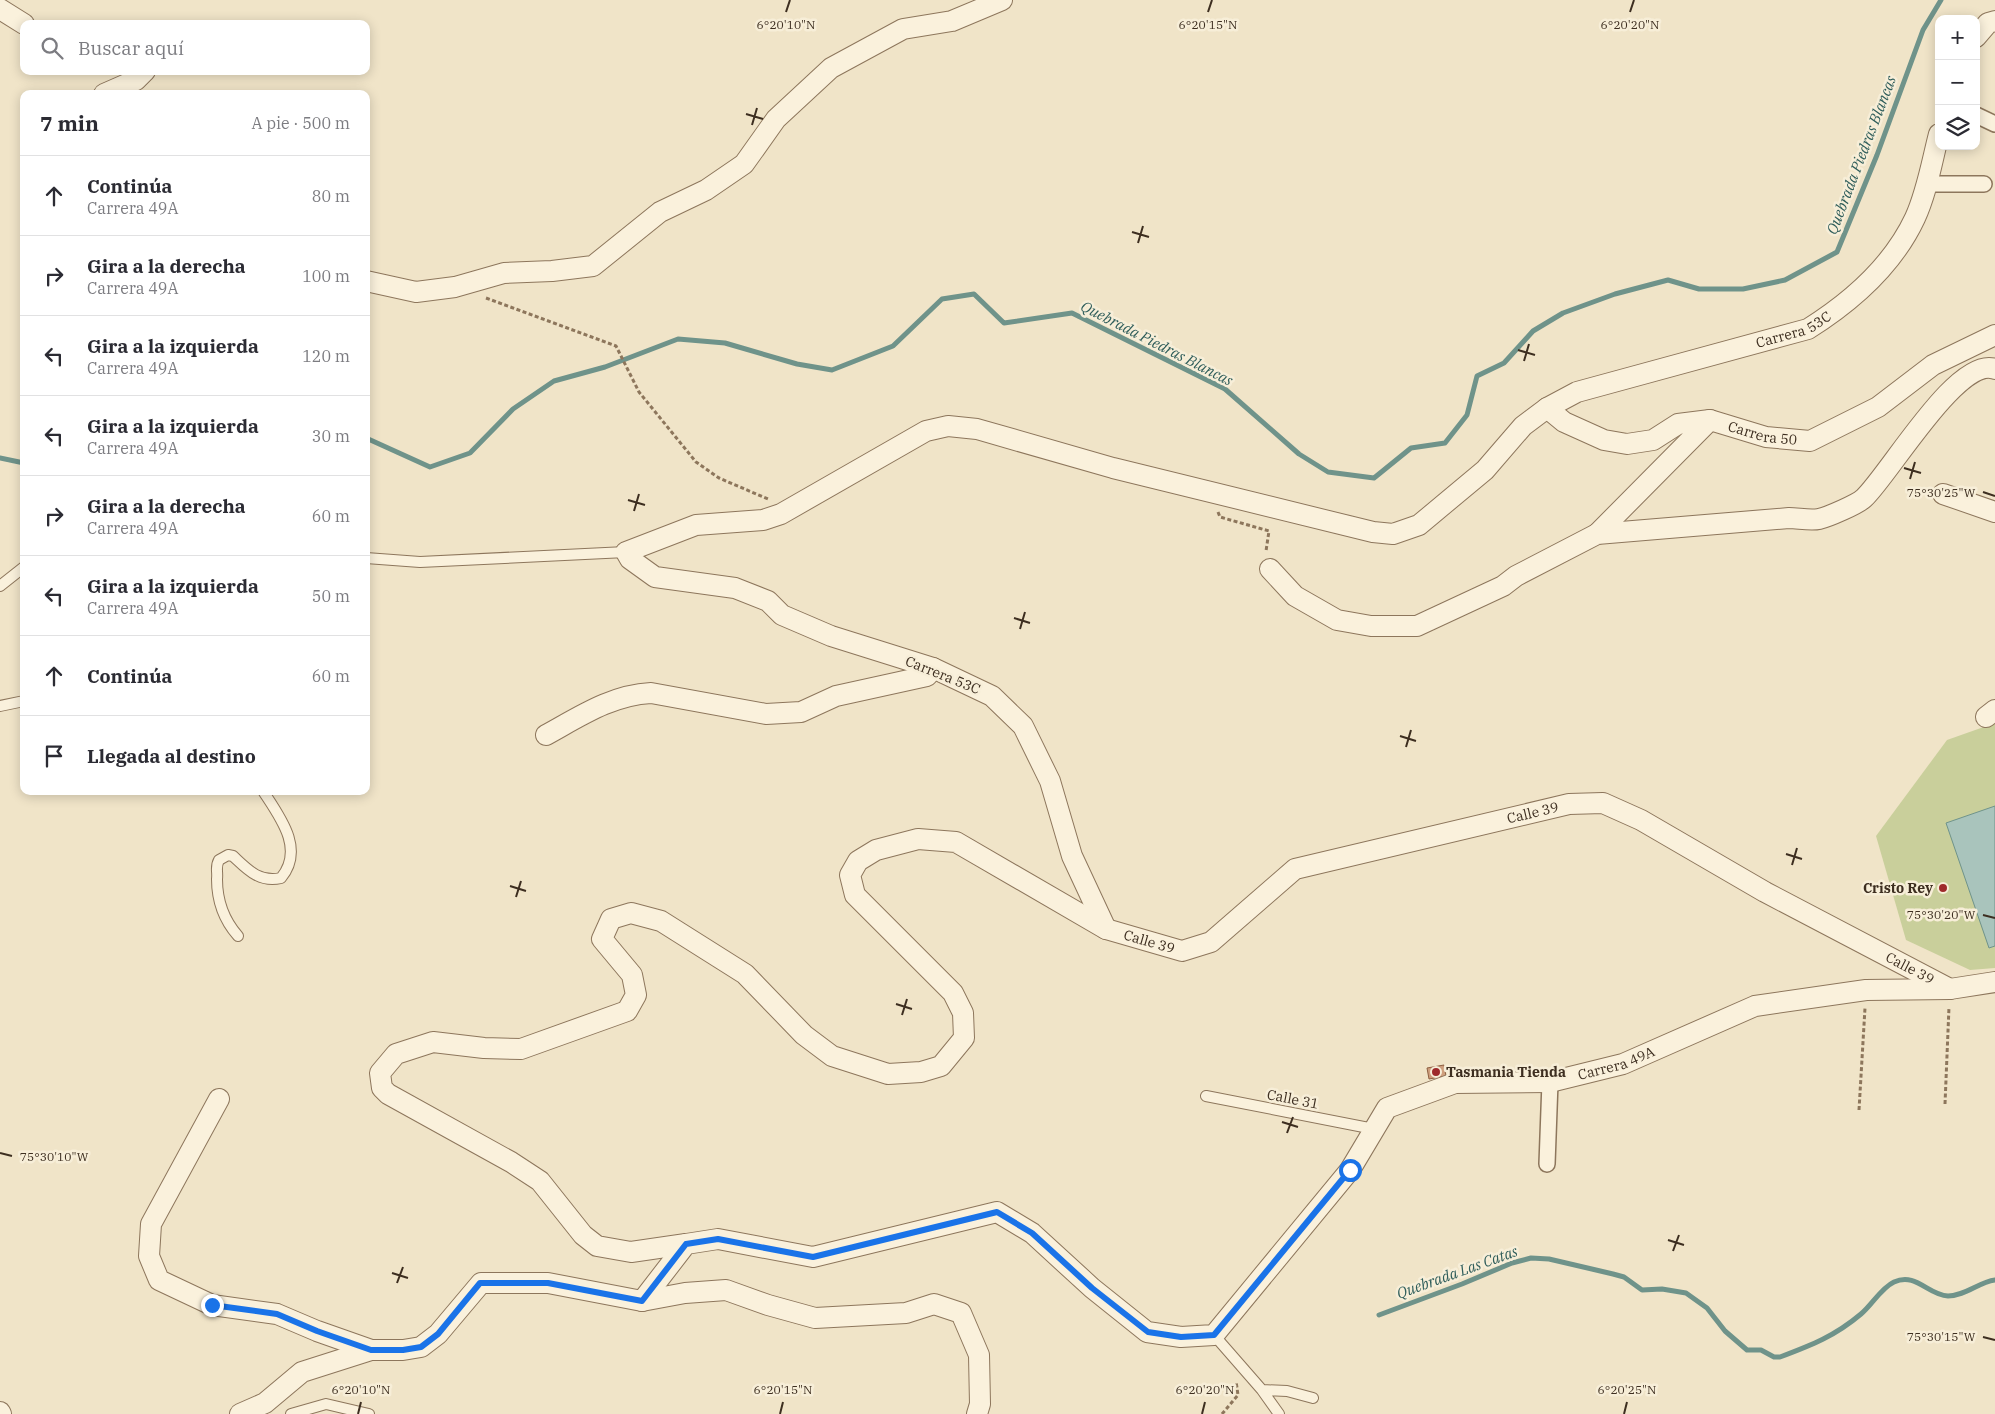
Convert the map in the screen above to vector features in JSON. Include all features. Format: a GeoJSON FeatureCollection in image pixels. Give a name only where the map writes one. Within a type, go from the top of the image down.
{"type":"FeatureCollection","features":[{"type":"Feature","properties":{"kind":"street"},"geometry":{"type":"LineString","coordinates":[[370,282],[416,292],[455,287],[504,273],[552,271],[593,266],[660,212],[706,190],[744,164],[776,119],[831,68],[903,29],[952,21],[1002,0]]}},
{"type":"Feature","properties":{"kind":"street"},"geometry":{"type":"LineString","coordinates":[[0,9],[20,22]]}},
{"type":"Feature","properties":{"kind":"street"},"geometry":{"type":"LineString","coordinates":[[1980,32],[1988,23],[1995,20]]}},
{"type":"Feature","properties":{"kind":"street"},"geometry":{"type":"LineString","coordinates":[[113,90],[136,80],[141,75]]}},
{"type":"Feature","properties":{"kind":"street"},"geometry":{"type":"LineString","coordinates":[[1980,117],[1995,124]]}},
{"type":"Feature","properties":{"kind":"street","name":"Carrera 53C"},"geometry":{"type":"LineString","coordinates":[[1106,929],[1072,856],[1050,780],[1023,726],[992,696],[934,668],[831,636],[782,614],[768,601],[735,588],[655,577],[630,559],[626,552],[696,525],[763,520],[781,514],[926,431],[948,426],[977,429],[1113,468],[1373,532],[1393,534],[1419,525],[1484,470],[1523,426],[1547,408],[1577,392],[1808,329],[1839,309],[1894,252],[1915,218],[1935,149]]}},
{"type":"Feature","properties":{"kind":"street"},"geometry":{"type":"LineString","coordinates":[[1926,184],[1984,184]]}},
{"type":"Feature","properties":{"kind":"street","name":"Carrera 50"},"geometry":{"type":"LineString","coordinates":[[1547,408],[1564,422],[1604,440],[1627,444],[1653,440],[1678,424],[1710,420],[1766,437],[1810,441],[1878,407],[1933,365],[1995,335]]}},
{"type":"Feature","properties":{"kind":"street"},"geometry":{"type":"LineString","coordinates":[[1597,534],[1789,518],[1819,519],[1864,499],[1894,458],[1963,377],[1990,367],[1995,369]]}},
{"type":"Feature","properties":{"kind":"street"},"geometry":{"type":"LineString","coordinates":[[1270,569],[1295,596],[1336,620],[1371,626],[1417,626],[1503,586],[1516,576],[1597,534],[1710,420]]}},
{"type":"Feature","properties":{"kind":"street"},"geometry":{"type":"LineString","coordinates":[[1943,494],[1995,512]]}},
{"type":"Feature","properties":{"kind":"street"},"geometry":{"type":"LineString","coordinates":[[546,735],[610,700],[636,694],[651,692],[766,714],[801,712],[836,696],[927,676],[934,668]]}},
{"type":"Feature","properties":{"kind":"street","name":"Calle 39"},"geometry":{"type":"LineString","coordinates":[[686,1244],[631,1252],[597,1246],[583,1234],[540,1182],[511,1162],[388,1094],[382,1088],[380,1073],[396,1054],[433,1042],[484,1048],[521,1049],[627,1011],[636,995],[632,975],[602,939],[611,919],[631,913],[661,921],[745,974],[804,1035],[832,1056],[888,1074],[921,1072],[941,1066],[964,1038],[962,1012],[953,993],[855,895],[850,875],[858,861],[876,850],[918,839],[956,842],[1106,929],[1182,951],[1211,942],[1296,869],[1569,804],[1603,803],[1641,820],[1764,892],[1950,989]]}},
{"type":"Feature","properties":{"kind":"street","name":"Carrera 49A"},"geometry":{"type":"LineString","coordinates":[[1214,1335],[1350,1170],[1387,1108],[1455,1083],[1550,1082],[1623,1064],[1755,1006],[1866,990],[1950,989],[1995,982]]}},
{"type":"Feature","properties":{"kind":"street"},"geometry":{"type":"LineString","coordinates":[[1546,1164],[1550,1082]]}},
{"type":"Feature","properties":{"kind":"street"},"geometry":{"type":"LineString","coordinates":[[219,1099],[152,1224],[149,1256],[159,1280],[212,1305],[277,1314],[317,1331],[371,1350]]}},
{"type":"Feature","properties":{"kind":"street"},"geometry":{"type":"LineString","coordinates":[[642,1301],[686,1244],[718,1239],[813,1257],[997,1212],[1032,1233],[1092,1288],[1148,1332],[1181,1337],[1214,1335]]}},
{"type":"Feature","properties":{"kind":"street"},"geometry":{"type":"LineString","coordinates":[[240,1414],[264,1403],[302,1372],[371,1350],[403,1350],[421,1347],[438,1334],[480,1283],[548,1283],[642,1301],[685,1293],[726,1290],[768,1305],[816,1318],[906,1313],[934,1304],[961,1313],[979,1354],[980,1404],[977,1414]]}},
{"type":"Feature","properties":{"kind":"lane"},"geometry":{"type":"LineString","coordinates":[[370,558],[420,562],[626,552]]}},
{"type":"Feature","properties":{"kind":"lane"},"geometry":{"type":"LineString","coordinates":[[0,586],[20,570]]}},
{"type":"Feature","properties":{"kind":"lane"},"geometry":{"type":"LineString","coordinates":[[0,706],[20,702]]}},
{"type":"Feature","properties":{"kind":"lane"},"geometry":{"type":"LineString","coordinates":[[238,936],[225,919],[218,899],[216,870],[219,860],[232,856],[256,876],[269,879],[281,878],[292,859],[292,845],[279,815],[266,795]]}},
{"type":"Feature","properties":{"kind":"lane","name":"Calle 31"},"geometry":{"type":"LineString","coordinates":[[1206,1096],[1374,1129]]}},
{"type":"Feature","properties":{"kind":"lane"},"geometry":{"type":"LineString","coordinates":[[1214,1335],[1262,1390],[1279,1414]]}},
{"type":"Feature","properties":{"kind":"lane"},"geometry":{"type":"LineString","coordinates":[[1262,1390],[1287,1392],[1313,1398]]}},
{"type":"Feature","properties":{"kind":"lane"},"geometry":{"type":"LineString","coordinates":[[291,1414],[326,1404],[369,1414]]}},
{"type":"Feature","properties":{"kind":"path"},"geometry":{"type":"LineString","coordinates":[[455,287],[616,346],[639,392],[696,462],[719,478],[770,500],[781,514]]}},
{"type":"Feature","properties":{"kind":"path"},"geometry":{"type":"LineString","coordinates":[[1205,490],[1220,517],[1268,530],[1266,548],[1270,569]]}},
{"type":"Feature","properties":{"kind":"path"},"geometry":{"type":"LineString","coordinates":[[1945,1104],[1950,989]]}},
{"type":"Feature","properties":{"kind":"path"},"geometry":{"type":"LineString","coordinates":[[1859,1110],[1866,990]]}},
{"type":"Feature","properties":{"kind":"path"},"geometry":{"type":"LineString","coordinates":[[1222,1414],[1238,1395],[1232,1355]]}},
{"type":"Feature","properties":{"kind":"green space","name":"Cristo Rey"},"geometry":{"type":"Polygon","coordinates":[[[1995,723],[1995,968],[1970,970],[1906,940],[1876,836],[1947,740],[1995,723]]]}},
{"type":"Feature","properties":{"kind":"water"},"geometry":{"type":"Polygon","coordinates":[[[1995,806],[1995,946],[1989,948],[1946,823],[1995,806]]]}},
{"type":"Feature","properties":{"kind":"building","name":"Tasmania Tienda"},"geometry":{"type":"Polygon","coordinates":[[[1444,1065],[1446,1076],[1429,1079],[1427,1068],[1444,1065]]]}},
{"type":"Feature","properties":{"kind":"waterway","name":"Quebrada Piedras Blancas"},"geometry":{"type":"LineString","coordinates":[[370,440],[430,467],[470,453],[513,409],[554,381],[605,367],[678,339],[725,343],[797,364],[832,370],[893,346],[942,299],[974,294],[1004,323],[1072,313],[1225,389],[1299,454],[1328,472],[1374,478],[1411,448],[1445,443],[1467,415],[1477,376],[1504,363],[1533,331],[1563,313],[1615,294],[1668,280],[1699,289],[1743,289],[1785,280],[1837,252],[1877,155],[1923,30],[1941,0]]}},
{"type":"Feature","properties":{"kind":"waterway","name":"Quebrada Piedras Blancas"},"geometry":{"type":"LineString","coordinates":[[0,458],[20,462]]}},
{"type":"Feature","properties":{"kind":"waterway","name":"Quebrada Las Catas"},"geometry":{"type":"LineString","coordinates":[[1379,1315],[1512,1263],[1531,1258],[1549,1259],[1624,1277],[1642,1290],[1662,1289],[1686,1293],[1707,1308],[1725,1331],[1747,1350],[1761,1350],[1774,1357],[1780,1357],[1813,1344],[1842,1328],[1861,1314],[1885,1288],[1894,1282],[1909,1280],[1941,1295],[1948,1296],[1960,1294],[1983,1283],[1995,1280]]}},
{"type":"Feature","properties":{"kind":"place","name":"Cristo Rey"},"geometry":{"type":"Point","coordinates":[1943,888]}},
{"type":"Feature","properties":{"kind":"place","name":"Tasmania Tienda"},"geometry":{"type":"Point","coordinates":[1436,1072]}},
{"type":"Feature","properties":{"kind":"route"},"geometry":{"type":"LineString","coordinates":[[212,1305],[277,1314],[317,1331],[371,1350],[403,1350],[421,1347],[438,1334],[480,1283],[548,1283],[642,1301],[686,1244],[718,1239],[813,1257],[997,1212],[1032,1233],[1092,1288],[1148,1332],[1181,1337],[1214,1335],[1350,1170]]}}]}
